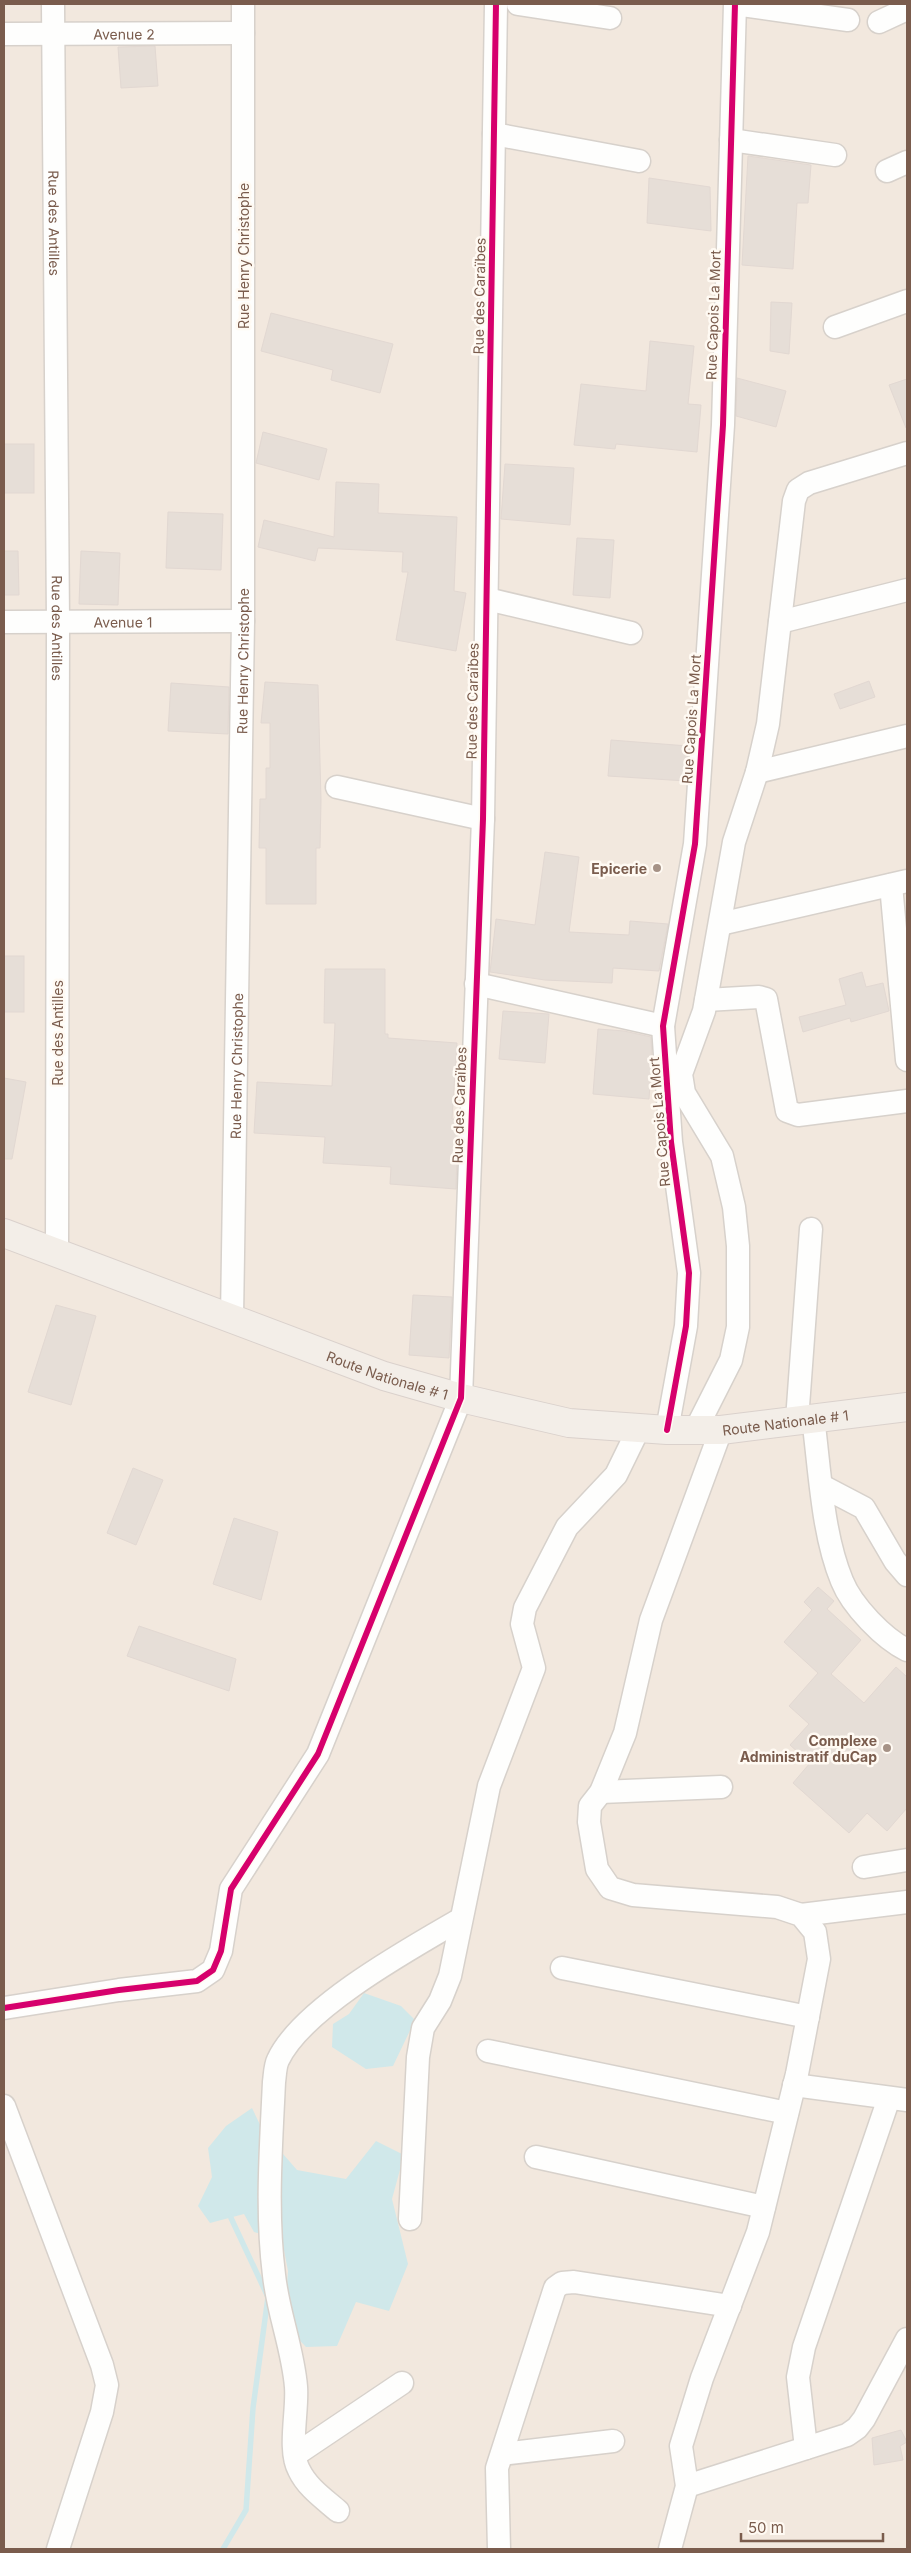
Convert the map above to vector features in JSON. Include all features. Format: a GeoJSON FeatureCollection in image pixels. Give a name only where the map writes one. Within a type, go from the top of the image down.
{"type":"FeatureCollection","features":[{"type":"Feature","properties":{"kind":"main road","name":"Route Nationale # 1"},"geometry":{"type":"LineString","coordinates":[[4,1233],[384,1376],[461,1398],[569,1423],[667,1430],[708,1430],[907,1406]]}},
{"type":"Feature","properties":{"kind":"street","name":"Rue des Antilles"},"geometry":{"type":"LineString","coordinates":[[53,4],[58,622],[56,1252]]}},
{"type":"Feature","properties":{"kind":"street","name":"Rue Henry Christophe"},"geometry":{"type":"LineString","coordinates":[[232,1318],[242,621],[243,4]]}},
{"type":"Feature","properties":{"kind":"street","name":"Rue des Caraïbes"},"geometry":{"type":"LineString","coordinates":[[4,2008],[119,1990],[197,1981],[213,1970],[221,1951],[230,1888],[318,1754],[461,1398],[483,819],[496,4]]}},
{"type":"Feature","properties":{"kind":"street"},"geometry":{"type":"LineString","coordinates":[[518,4],[610,18]]}},
{"type":"Feature","properties":{"kind":"street"},"geometry":{"type":"LineString","coordinates":[[735,4],[848,20]]}},
{"type":"Feature","properties":{"kind":"street","name":"Rue Capois La Mort"},"geometry":{"type":"LineString","coordinates":[[667,1430],[686,1326],[688,1274],[671,1142],[663,1026],[695,844],[723,425],[735,4]]}},
{"type":"Feature","properties":{"kind":"street"},"geometry":{"type":"LineString","coordinates":[[879,22],[907,9]]}},
{"type":"Feature","properties":{"kind":"street","name":"Avenue 2"},"geometry":{"type":"LineString","coordinates":[[4,34],[54,32],[243,33]]}},
{"type":"Feature","properties":{"kind":"street"},"geometry":{"type":"LineString","coordinates":[[494,134],[639,161]]}},
{"type":"Feature","properties":{"kind":"street"},"geometry":{"type":"LineString","coordinates":[[731,140],[835,155]]}},
{"type":"Feature","properties":{"kind":"street"},"geometry":{"type":"LineString","coordinates":[[887,172],[907,162]]}},
{"type":"Feature","properties":{"kind":"street"},"geometry":{"type":"LineString","coordinates":[[835,327],[907,301]]}},
{"type":"Feature","properties":{"kind":"street"},"geometry":{"type":"LineString","coordinates":[[907,452],[809,483],[798,490],[794,501],[768,724],[757,772],[734,842],[706,1000],[682,1074],[684,1093],[722,1156],[734,1207],[738,1246],[738,1327],[731,1360],[651,1620],[624,1733],[601,1792],[590,1806],[589,1822],[597,1869],[610,1888],[633,1895],[777,1908],[801,1916],[907,1902]]}},
{"type":"Feature","properties":{"kind":"street"},"geometry":{"type":"LineString","coordinates":[[780,622],[907,590]]}},
{"type":"Feature","properties":{"kind":"street"},"geometry":{"type":"LineString","coordinates":[[487,599],[631,633]]}},
{"type":"Feature","properties":{"kind":"street","name":"Avenue 1"},"geometry":{"type":"LineString","coordinates":[[4,622],[242,621]]}},
{"type":"Feature","properties":{"kind":"street"},"geometry":{"type":"LineString","coordinates":[[757,772],[907,736]]}},
{"type":"Feature","properties":{"kind":"street"},"geometry":{"type":"LineString","coordinates":[[337,787],[483,819]]}},
{"type":"Feature","properties":{"kind":"street"},"geometry":{"type":"LineString","coordinates":[[720,924],[899,883],[907,1060]]}},
{"type":"Feature","properties":{"kind":"street"},"geometry":{"type":"LineString","coordinates":[[476,984],[663,1026]]}},
{"type":"Feature","properties":{"kind":"street"},"geometry":{"type":"LineString","coordinates":[[706,1000],[759,997],[766,999],[787,1111],[798,1115],[907,1101]]}},
{"type":"Feature","properties":{"kind":"street"},"geometry":{"type":"LineString","coordinates":[[811,1229],[805,1419],[822,1486],[830,1543],[842,1583],[864,1613],[893,1643],[907,1650]]}},
{"type":"Feature","properties":{"kind":"street"},"geometry":{"type":"LineString","coordinates":[[410,2219],[418,2057],[423,2028],[440,2001],[450,1976],[489,1786],[534,1668],[522,1624],[525,1608],[567,1527],[616,1475],[639,1428]]}},
{"type":"Feature","properties":{"kind":"street"},"geometry":{"type":"LineString","coordinates":[[822,1486],[864,1508],[895,1561],[907,1575]]}},
{"type":"Feature","properties":{"kind":"street"},"geometry":{"type":"LineString","coordinates":[[601,1792],[721,1787]]}},
{"type":"Feature","properties":{"kind":"street"},"geometry":{"type":"LineString","coordinates":[[864,1867],[907,1860]]}},
{"type":"Feature","properties":{"kind":"street"},"geometry":{"type":"LineString","coordinates":[[670,2549],[687,2486],[681,2446],[702,2378],[758,2232],[794,2085],[819,1959],[815,1932],[801,1916]]}},
{"type":"Feature","properties":{"kind":"street"},"geometry":{"type":"LineString","coordinates":[[338,2511],[310,2487],[298,2469],[295,2455],[296,2388],[292,2359],[278,2303],[268,2214],[274,2082],[277,2061],[293,2037],[334,1999],[409,1948],[461,1919]]}},
{"type":"Feature","properties":{"kind":"street"},"geometry":{"type":"LineString","coordinates":[[562,1968],[808,2017]]}},
{"type":"Feature","properties":{"kind":"street"},"geometry":{"type":"LineString","coordinates":[[488,2051],[787,2113]]}},
{"type":"Feature","properties":{"kind":"street"},"geometry":{"type":"LineString","coordinates":[[794,2085],[898,2099],[804,2346],[798,2377],[806,2448]]}},
{"type":"Feature","properties":{"kind":"street"},"geometry":{"type":"LineString","coordinates":[[4,2106],[102,2365],[106,2385],[102,2412],[58,2549]]}},
{"type":"Feature","properties":{"kind":"street"},"geometry":{"type":"LineString","coordinates":[[536,2157],[764,2207]]}},
{"type":"Feature","properties":{"kind":"street"},"geometry":{"type":"LineString","coordinates":[[499,2549],[497,2468],[555,2288],[562,2283],[574,2282],[730,2306]]}},
{"type":"Feature","properties":{"kind":"street"},"geometry":{"type":"LineString","coordinates":[[687,2486],[806,2448],[847,2434],[857,2428],[864,2419],[907,2338]]}},
{"type":"Feature","properties":{"kind":"street"},"geometry":{"type":"LineString","coordinates":[[295,2455],[402,2383]]}},
{"type":"Feature","properties":{"kind":"street"},"geometry":{"type":"LineString","coordinates":[[502,2454],[613,2442]]}},
{"type":"Feature","properties":{"kind":"shaded area"},"geometry":{"type":"Polygon","coordinates":[[[4,4],[907,4],[907,2549],[4,2549],[4,4]]]}},
{"type":"Feature","properties":{"kind":"water"},"geometry":{"type":"Polygon","coordinates":[[[364,1993],[401,2006],[415,2020],[393,2066],[366,2069],[332,2047],[333,2024],[349,2014],[364,1993]]]}},
{"type":"Feature","properties":{"kind":"water"},"geometry":{"type":"Polygon","coordinates":[[[252,2108],[263,2131],[297,2170],[346,2179],[376,2141],[404,2155],[392,2199],[408,2264],[389,2311],[356,2302],[337,2346],[306,2347],[284,2324],[288,2271],[282,2240],[254,2232],[244,2214],[210,2223],[198,2206],[212,2177],[208,2148],[226,2126],[252,2108]]]}},
{"type":"Feature","properties":{"kind":"building"},"geometry":{"type":"Polygon","coordinates":[[[155,46],[158,86],[121,88],[118,47],[155,46]]]}},
{"type":"Feature","properties":{"kind":"building"},"geometry":{"type":"Polygon","coordinates":[[[748,156],[811,165],[808,203],[797,203],[793,269],[742,265],[748,156]]]}},
{"type":"Feature","properties":{"kind":"building"},"geometry":{"type":"Polygon","coordinates":[[[649,178],[710,187],[711,231],[647,223],[649,178]]]}},
{"type":"Feature","properties":{"kind":"building"},"geometry":{"type":"Polygon","coordinates":[[[771,302],[792,303],[789,354],[770,351],[771,302]]]}},
{"type":"Feature","properties":{"kind":"building"},"geometry":{"type":"Polygon","coordinates":[[[271,313],[393,344],[380,393],[331,380],[333,370],[261,351],[271,313]]]}},
{"type":"Feature","properties":{"kind":"building"},"geometry":{"type":"Polygon","coordinates":[[[650,341],[694,346],[688,404],[701,405],[697,452],[616,444],[615,449],[574,445],[581,384],[646,391],[650,341]]]}},
{"type":"Feature","properties":{"kind":"building"},"geometry":{"type":"Polygon","coordinates":[[[737,378],[786,391],[776,427],[736,416],[737,378]]]}},
{"type":"Feature","properties":{"kind":"building"},"geometry":{"type":"Polygon","coordinates":[[[907,379],[907,428],[906,428],[889,385],[907,379]]]}},
{"type":"Feature","properties":{"kind":"building"},"geometry":{"type":"Polygon","coordinates":[[[263,432],[327,449],[319,480],[256,463],[263,432]]]}},
{"type":"Feature","properties":{"kind":"building"},"geometry":{"type":"Polygon","coordinates":[[[4,444],[34,444],[34,493],[4,493],[4,444]]]}},
{"type":"Feature","properties":{"kind":"building"},"geometry":{"type":"Polygon","coordinates":[[[505,464],[574,468],[570,525],[501,519],[505,464]]]}},
{"type":"Feature","properties":{"kind":"building"},"geometry":{"type":"Polygon","coordinates":[[[336,482],[379,484],[378,513],[457,517],[454,591],[466,593],[456,651],[396,640],[408,572],[402,572],[403,552],[318,548],[315,561],[258,547],[264,520],[334,537],[336,482]]]}},
{"type":"Feature","properties":{"kind":"building"},"geometry":{"type":"Polygon","coordinates":[[[168,512],[223,514],[221,570],[166,568],[168,512]]]}},
{"type":"Feature","properties":{"kind":"building"},"geometry":{"type":"Polygon","coordinates":[[[577,538],[614,540],[610,598],[573,595],[577,538]]]}},
{"type":"Feature","properties":{"kind":"building"},"geometry":{"type":"Polygon","coordinates":[[[4,551],[18,551],[19,595],[4,595],[4,551]]]}},
{"type":"Feature","properties":{"kind":"building"},"geometry":{"type":"Polygon","coordinates":[[[81,551],[120,553],[118,605],[79,604],[81,551]]]}},
{"type":"Feature","properties":{"kind":"building"},"geometry":{"type":"Polygon","coordinates":[[[869,681],[875,697],[840,709],[834,694],[869,681]]]}},
{"type":"Feature","properties":{"kind":"building"},"geometry":{"type":"Polygon","coordinates":[[[265,682],[318,685],[321,800],[320,848],[316,848],[316,904],[266,904],[266,848],[259,848],[260,799],[266,799],[266,768],[270,768],[270,723],[261,723],[265,682]]]}},
{"type":"Feature","properties":{"kind":"building"},"geometry":{"type":"Polygon","coordinates":[[[171,683],[229,687],[228,734],[168,731],[171,683]]]}},
{"type":"Feature","properties":{"kind":"building"},"geometry":{"type":"Polygon","coordinates":[[[611,740],[688,746],[686,781],[608,776],[611,740]]]}},
{"type":"Feature","properties":{"kind":"building"},"geometry":{"type":"Polygon","coordinates":[[[545,852],[579,857],[569,932],[629,935],[630,921],[668,924],[659,971],[613,968],[612,983],[545,980],[490,972],[496,919],[535,925],[545,852]]]}},
{"type":"Feature","properties":{"kind":"building"},"geometry":{"type":"Polygon","coordinates":[[[4,956],[24,956],[24,1012],[4,1012],[4,956]]]}},
{"type":"Feature","properties":{"kind":"building"},"geometry":{"type":"Polygon","coordinates":[[[325,969],[385,969],[385,1034],[388,1034],[388,1038],[457,1043],[452,1119],[458,1119],[456,1189],[390,1184],[391,1167],[323,1163],[325,1137],[254,1133],[257,1082],[332,1086],[335,1023],[324,1023],[325,969]]]}},
{"type":"Feature","properties":{"kind":"building"},"geometry":{"type":"Polygon","coordinates":[[[862,972],[866,987],[883,983],[889,1011],[851,1022],[850,1018],[803,1032],[799,1017],[846,1005],[839,979],[862,972]]]}},
{"type":"Feature","properties":{"kind":"building"},"geometry":{"type":"Polygon","coordinates":[[[503,1011],[549,1014],[545,1063],[499,1059],[503,1011]]]}},
{"type":"Feature","properties":{"kind":"building"},"geometry":{"type":"Polygon","coordinates":[[[598,1029],[624,1031],[651,1037],[652,1057],[649,1099],[593,1094],[598,1029]]]}},
{"type":"Feature","properties":{"kind":"building"},"geometry":{"type":"Polygon","coordinates":[[[4,1078],[26,1082],[12,1159],[4,1159],[4,1078]]]}},
{"type":"Feature","properties":{"kind":"building"},"geometry":{"type":"Polygon","coordinates":[[[413,1295],[452,1297],[449,1358],[409,1355],[413,1295]]]}},
{"type":"Feature","properties":{"kind":"building"},"geometry":{"type":"Polygon","coordinates":[[[56,1305],[96,1316],[71,1405],[28,1392],[56,1305]]]}},
{"type":"Feature","properties":{"kind":"building"},"geometry":{"type":"Polygon","coordinates":[[[133,1468],[163,1480],[136,1545],[107,1533],[133,1468]]]}},
{"type":"Feature","properties":{"kind":"building"},"geometry":{"type":"Polygon","coordinates":[[[234,1518],[278,1532],[261,1600],[213,1584],[234,1518]]]}},
{"type":"Feature","properties":{"kind":"building"},"geometry":{"type":"Polygon","coordinates":[[[818,1587],[834,1601],[827,1609],[861,1640],[831,1674],[864,1703],[896,1667],[907,1677],[907,1808],[887,1831],[867,1813],[849,1833],[793,1783],[810,1763],[790,1745],[809,1724],[789,1706],[818,1673],[784,1642],[812,1610],[804,1602],[818,1587]]]}},
{"type":"Feature","properties":{"kind":"building"},"geometry":{"type":"Polygon","coordinates":[[[139,1626],[236,1659],[229,1691],[127,1656],[139,1626]]]}},
{"type":"Feature","properties":{"kind":"building"},"geometry":{"type":"Polygon","coordinates":[[[901,2430],[907,2442],[900,2446],[903,2460],[874,2465],[872,2438],[901,2430]]]}},
{"type":"Feature","properties":{"kind":"waterway"},"geometry":{"type":"LineString","coordinates":[[223,2549],[246,2510],[253,2408],[268,2297],[231,2218]]}},
{"type":"Feature","properties":{"kind":"cycle path"},"geometry":{"type":"LineString","coordinates":[[4,2008],[119,1990],[197,1981],[213,1970],[221,1951],[231,1889],[318,1754],[461,1398],[483,819],[496,4]]}},
{"type":"Feature","properties":{"kind":"cycle path"},"geometry":{"type":"LineString","coordinates":[[667,1430],[686,1326],[689,1273],[671,1142],[663,1026],[695,844],[723,425],[735,4]]}},
{"type":"Feature","properties":{"kind":"place","name":"Epicerie"},"geometry":{"type":"Point","coordinates":[657,868]}},
{"type":"Feature","properties":{"kind":"place","name":"Complexe Administratif duCap"},"geometry":{"type":"Point","coordinates":[887,1748]}}]}
